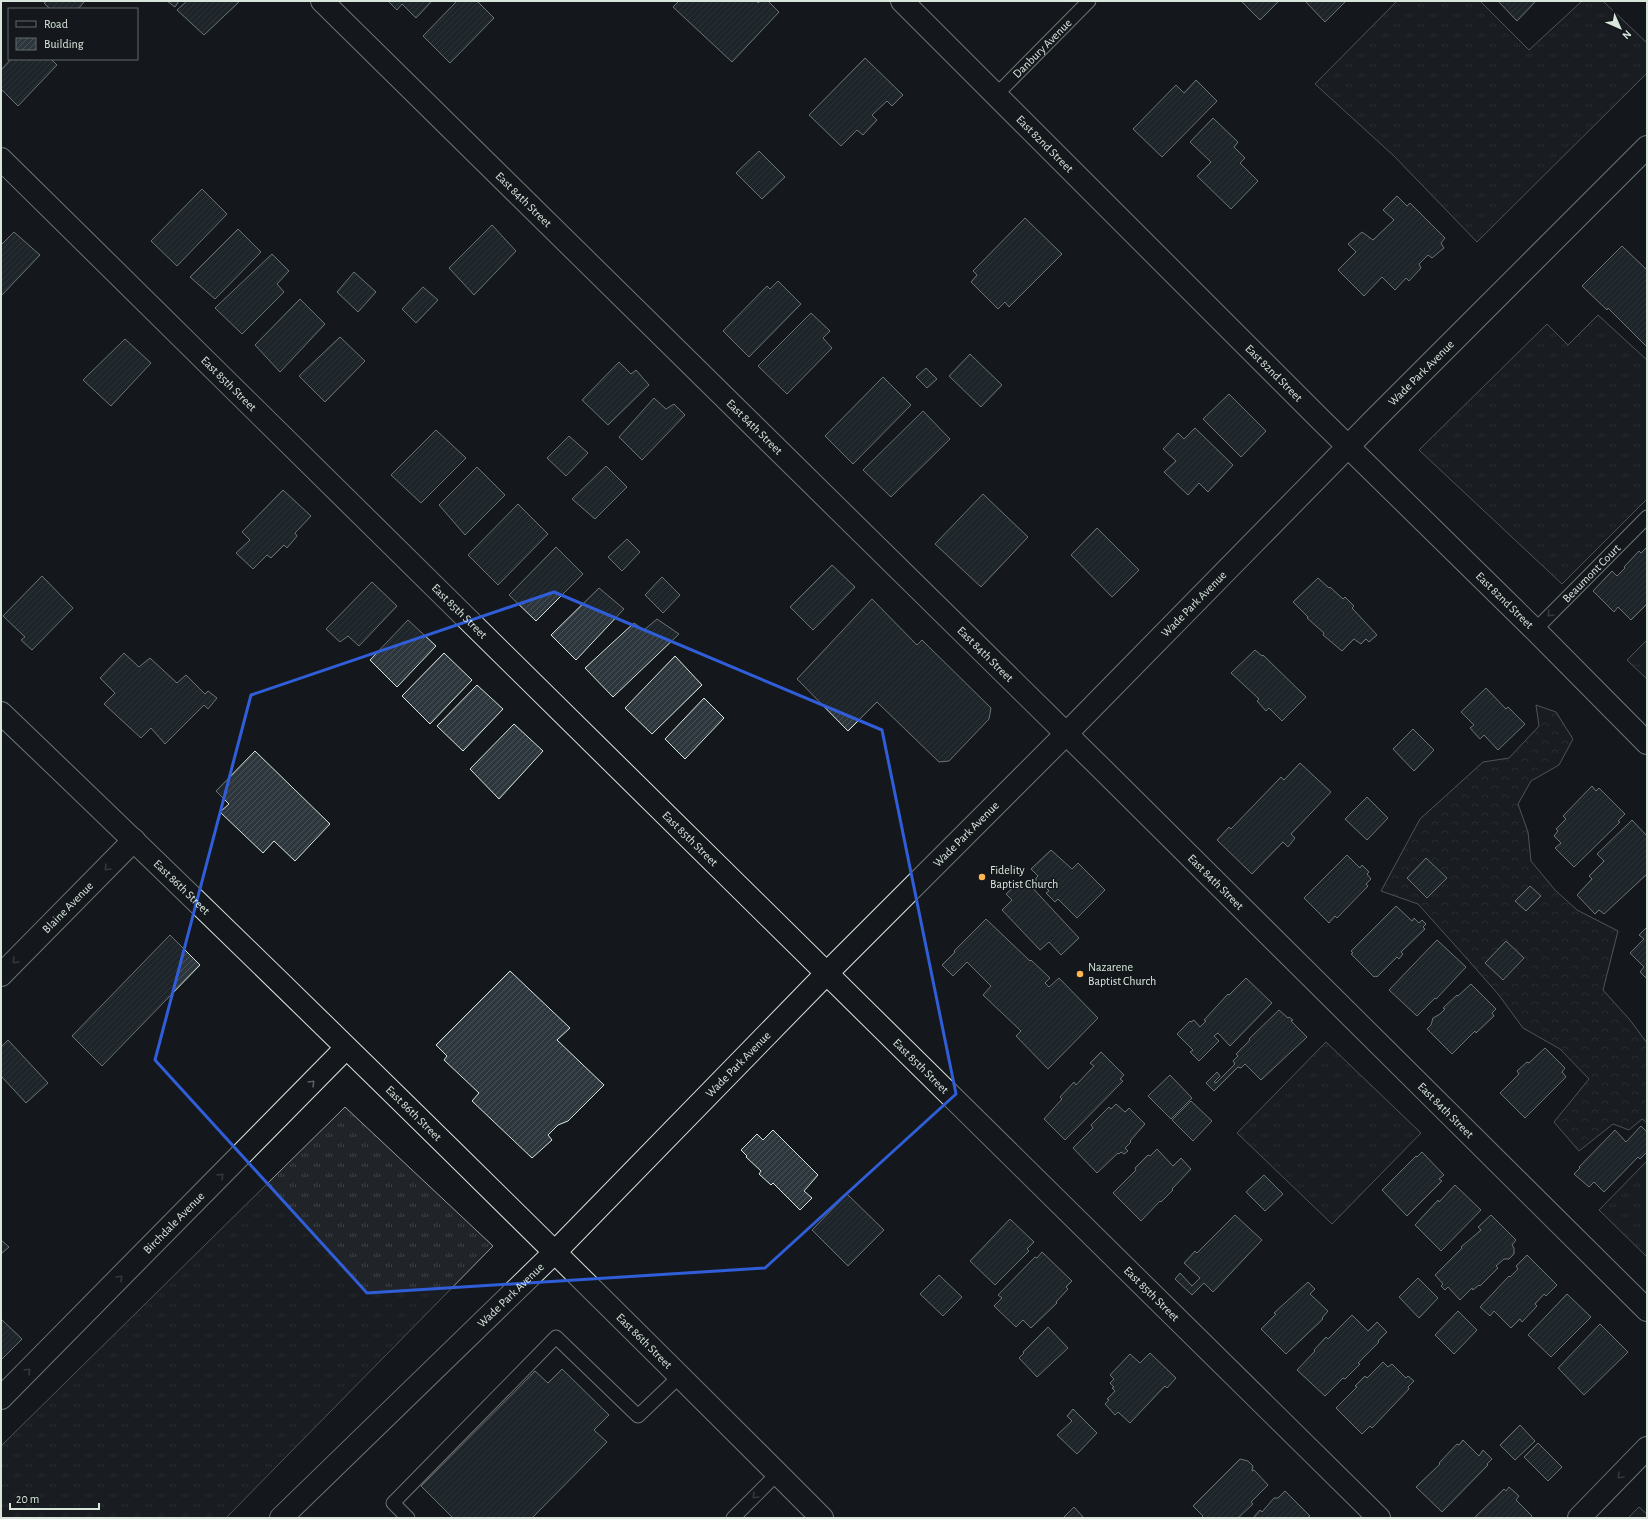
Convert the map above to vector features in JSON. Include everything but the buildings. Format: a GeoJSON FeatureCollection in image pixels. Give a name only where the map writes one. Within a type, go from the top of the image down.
{"type":"FeatureCollection","features":[{"type":"Feature","properties":{"kind":"street","name":"East 84th Street"},"geometry":{"type":"LineString","coordinates":[[322,1],[1066,734],[1647,1310]]}},
{"type":"Feature","properties":{"kind":"street","name":"East 82nd Street"},"geometry":{"type":"LineString","coordinates":[[902,1],[995,96],[1535,630],[1647,743]]}},
{"type":"Feature","properties":{"kind":"street","name":"Wade Park Avenue"},"geometry":{"type":"LineString","coordinates":[[287,1516],[555,1252],[827,973],[1066,734],[1348,446],[1647,147]]}},
{"type":"Feature","properties":{"kind":"street","name":"East 85th Street"},"geometry":{"type":"LineString","coordinates":[[1,159],[1379,1518]]}},
{"type":"Feature","properties":{"kind":"street","name":"East 86th Street"},"geometry":{"type":"LineString","coordinates":[[1,713],[134,840],[555,1252],[822,1518]]}},
{"type":"Feature","properties":{"kind":"street","name":"Blaine Avenue"},"geometry":{"type":"LineString","coordinates":[[1,975],[134,840]]}},
{"type":"Feature","properties":{"kind":"street","name":"Birchdale Avenue"},"geometry":{"type":"LineString","coordinates":[[1,1398],[346,1048]]}},
{"type":"Feature","properties":{"kind":"street"},"geometry":{"type":"LineString","coordinates":[[1579,1518],[1647,1448]]}},
{"type":"Feature","properties":{"kind":"lane","name":"Danbury Avenue"},"geometry":{"type":"LineString","coordinates":[[995,96],[1089,1]]}},
{"type":"Feature","properties":{"kind":"lane","name":"Beaumont Court"},"geometry":{"type":"LineString","coordinates":[[1535,630],[1647,516]]}},
{"type":"Feature","properties":{"kind":"lane"},"geometry":{"type":"LineString","coordinates":[[408,1518],[393,1503],[556,1337],[638,1416],[680,1376]]}},
{"type":"Feature","properties":{"kind":"lane"},"geometry":{"type":"LineString","coordinates":[[733,1518],[778,1473]]}},
{"type":"Feature","properties":{"kind":"highlighted area"},"geometry":{"type":"Polygon","coordinates":[[[554,592],[882,730],[956,1094],[765,1268],[367,1293],[155,1060],[251,695],[554,592]]]}},
{"type":"Feature","properties":{"kind":"green space"},"geometry":{"type":"Polygon","coordinates":[[[1397,1],[1480,1],[1529,50],[1582,1],[1603,1],[1647,43],[1647,73],[1477,242],[1394,156],[1315,84],[1397,1]]]}},
{"type":"Feature","properties":{"kind":"green space"},"geometry":{"type":"Polygon","coordinates":[[[1598,315],[1647,360],[1647,499],[1562,584],[1419,450],[1547,324],[1568,345],[1598,315]]]}},
{"type":"Feature","properties":{"kind":"green space"},"geometry":{"type":"Polygon","coordinates":[[[1647,640],[1647,679],[1627,660],[1647,640]]]}},
{"type":"Feature","properties":{"kind":"green space"},"geometry":{"type":"Polygon","coordinates":[[[1536,705],[1556,712],[1573,739],[1559,765],[1531,781],[1518,804],[1528,832],[1531,861],[1555,890],[1577,910],[1618,931],[1603,990],[1630,1020],[1647,1043],[1647,1123],[1642,1119],[1629,1130],[1613,1124],[1579,1151],[1554,1122],[1589,1079],[1560,1049],[1523,1028],[1498,994],[1418,904],[1381,891],[1420,819],[1483,762],[1509,758],[1539,726],[1536,705]]]}},
{"type":"Feature","properties":{"kind":"green space"},"geometry":{"type":"Polygon","coordinates":[[[1326,1042],[1421,1133],[1332,1224],[1237,1133],[1326,1042]]]}},
{"type":"Feature","properties":{"kind":"green space"},"geometry":{"type":"Polygon","coordinates":[[[345,1107],[493,1246],[226,1518],[1,1518],[1,1446],[345,1107]]]}},
{"type":"Feature","properties":{"kind":"green space"},"geometry":{"type":"Polygon","coordinates":[[[1647,1161],[1647,1257],[1599,1210],[1647,1161]]]}},
{"type":"Feature","properties":{"kind":"green space"},"geometry":{"type":"Polygon","coordinates":[[[1639,1507],[1647,1514],[1647,1518],[1628,1518],[1639,1507]]]}},
{"type":"Feature","properties":{"kind":"place","name":"Fidelity Baptist Church"},"geometry":{"type":"Point","coordinates":[982,877]}},
{"type":"Feature","properties":{"kind":"place","name":"Nazarene Baptist Church"},"geometry":{"type":"Point","coordinates":[1080,974]}}]}
